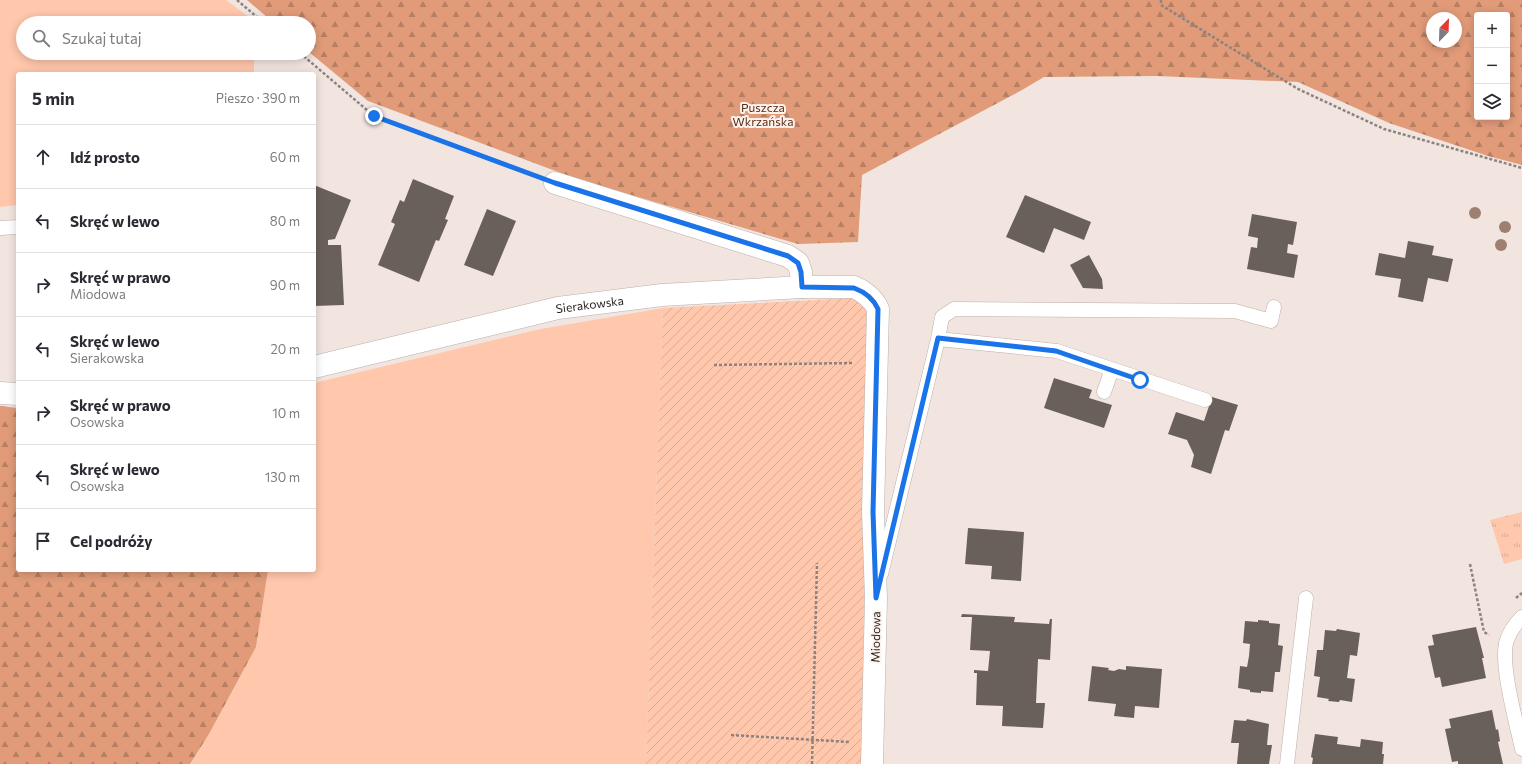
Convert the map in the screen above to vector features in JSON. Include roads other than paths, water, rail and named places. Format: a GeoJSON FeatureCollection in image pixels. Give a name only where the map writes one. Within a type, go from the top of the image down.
{"type":"FeatureCollection","features":[{"type":"Feature","properties":{"kind":"street"},"geometry":{"type":"LineString","coordinates":[[555,183],[788,256],[798,263],[801,272],[802,287]]}},
{"type":"Feature","properties":{"kind":"street","name":"Sierakowska"},"geometry":{"type":"LineString","coordinates":[[316,367],[558,308],[662,295],[802,287],[854,288],[862,290],[869,296]]}},
{"type":"Feature","properties":{"kind":"street","name":"Miodowa"},"geometry":{"type":"LineString","coordinates":[[869,296],[878,309],[873,512],[876,598],[873,753]]}},
{"type":"Feature","properties":{"kind":"street"},"geometry":{"type":"LineString","coordinates":[[0,393],[16,394]]}},
{"type":"Feature","properties":{"kind":"lane"},"geometry":{"type":"LineString","coordinates":[[0,228],[16,227]]}},
{"type":"Feature","properties":{"kind":"lane"},"geometry":{"type":"LineString","coordinates":[[876,598],[942,317],[954,309],[1235,311],[1271,321],[1274,308]]}},
{"type":"Feature","properties":{"kind":"lane"},"geometry":{"type":"LineString","coordinates":[[938,338],[1056,351],[1205,400]]}},
{"type":"Feature","properties":{"kind":"lane"},"geometry":{"type":"LineString","coordinates":[[1104,392],[1112,369]]}},
{"type":"Feature","properties":{"kind":"lane"},"geometry":{"type":"LineString","coordinates":[[1287,764],[1306,598]]}},
{"type":"Feature","properties":{"kind":"lane"},"geometry":{"type":"LineString","coordinates":[[1522,617],[1512,629],[1506,641],[1505,656],[1507,676],[1522,749]]}},
{"type":"Feature","properties":{"kind":"park label","name":"Puszcza Wkrzańska"},"geometry":{"type":"Point","coordinates":[763,114]}}]}
